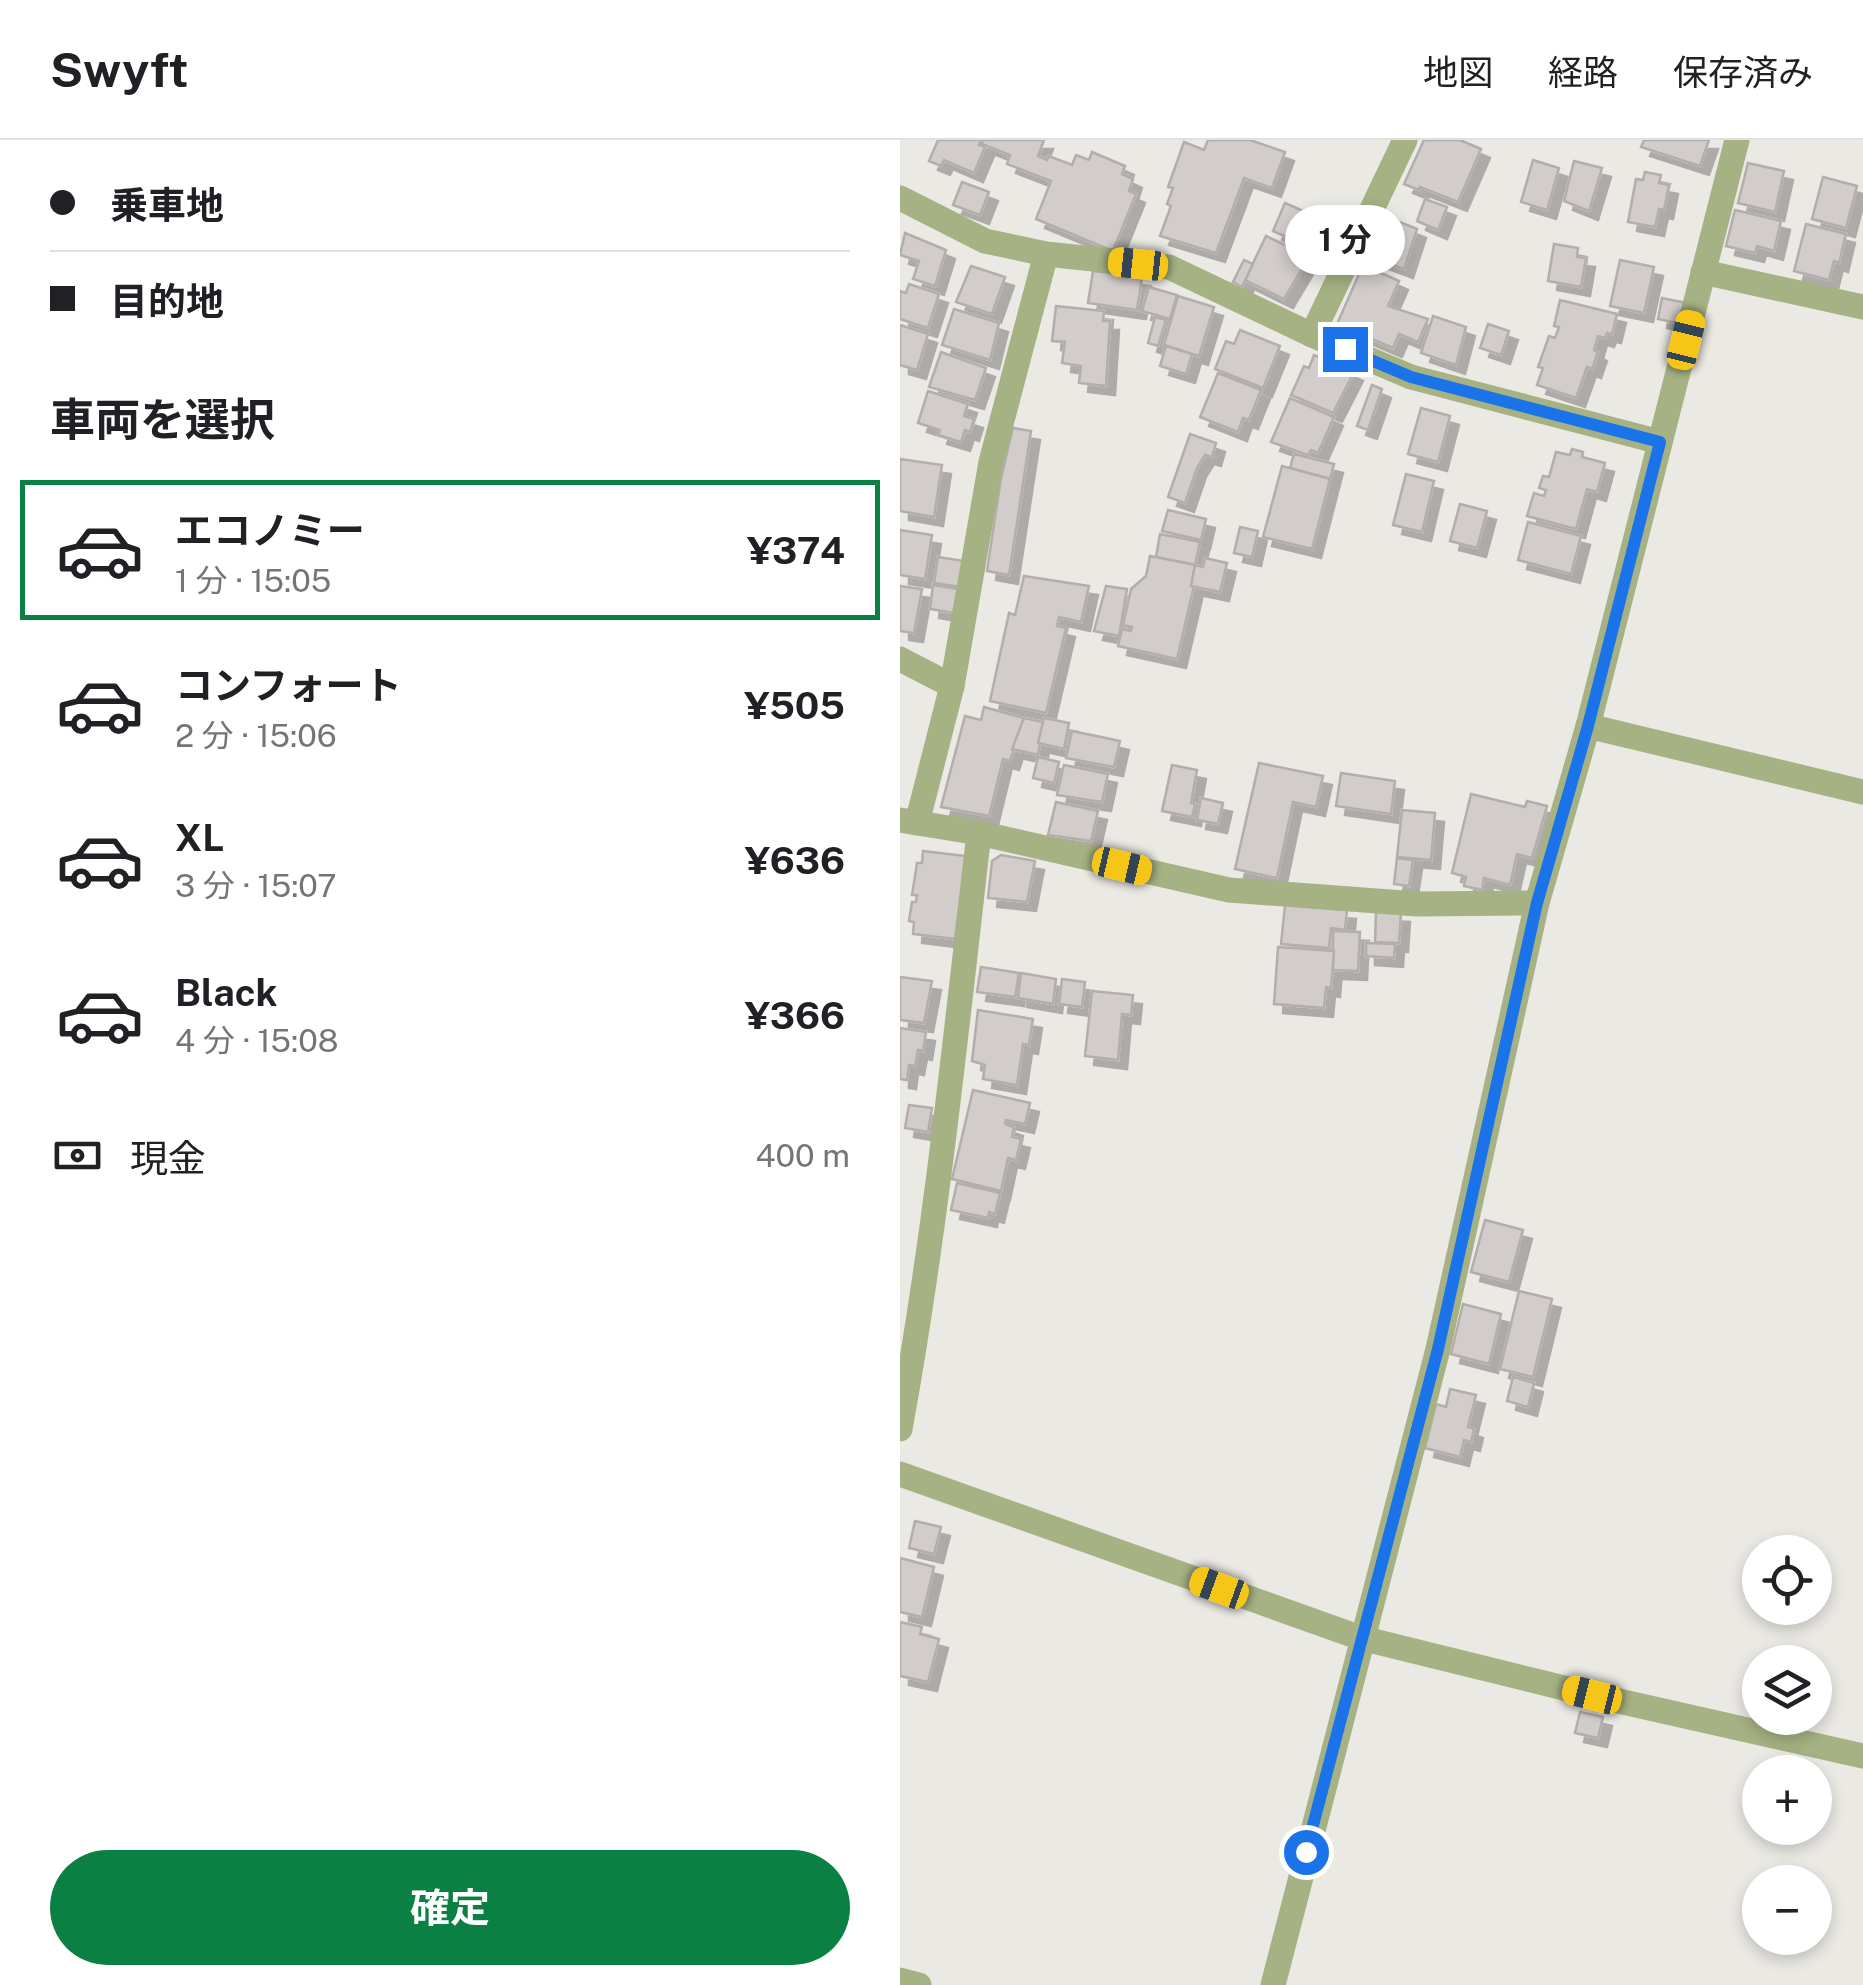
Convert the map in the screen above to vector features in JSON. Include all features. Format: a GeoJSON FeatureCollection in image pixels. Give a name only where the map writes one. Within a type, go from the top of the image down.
{"type":"FeatureCollection","features":[{"type":"Feature","properties":{"kind":"street"},"geometry":{"type":"LineString","coordinates":[[1312,335],[1404,140]]}},
{"type":"Feature","properties":{"kind":"street"},"geometry":{"type":"LineString","coordinates":[[1273,1985],[1438,1349],[1537,903],[1588,726],[1737,140]]}},
{"type":"Feature","properties":{"kind":"street"},"geometry":{"type":"LineString","coordinates":[[900,198],[985,240],[1046,254],[1168,267],[1411,377],[1660,442]]}},
{"type":"Feature","properties":{"kind":"street"},"geometry":{"type":"LineString","coordinates":[[1046,254],[991,462],[952,686],[909,822],[980,833],[1229,890],[1417,904],[1537,903]]}},
{"type":"Feature","properties":{"kind":"street"},"geometry":{"type":"LineString","coordinates":[[1703,272],[1863,307]]}},
{"type":"Feature","properties":{"kind":"street"},"geometry":{"type":"LineString","coordinates":[[900,659],[952,686]]}},
{"type":"Feature","properties":{"kind":"street"},"geometry":{"type":"LineString","coordinates":[[1588,726],[1863,792]]}},
{"type":"Feature","properties":{"kind":"street"},"geometry":{"type":"LineString","coordinates":[[900,1429],[941,1147],[980,833]]}},
{"type":"Feature","properties":{"kind":"street"},"geometry":{"type":"LineString","coordinates":[[900,1474],[1361,1638],[1863,1756]]}},
{"type":"Feature","properties":{"kind":"street"},"geometry":{"type":"LineString","coordinates":[[900,1980],[918,1985]]}},
{"type":"Feature","properties":{"kind":"building"},"geometry":{"type":"Polygon","coordinates":[[[938,140],[981,140],[979,145],[985,147],[974,173],[944,160],[941,166],[929,161],[938,140]]]}},
{"type":"Feature","properties":{"kind":"building"},"geometry":{"type":"Polygon","coordinates":[[[983,140],[1044,140],[1038,156],[1047,160],[1049,156],[1072,165],[1076,155],[1089,160],[1092,152],[1125,166],[1122,174],[1133,179],[1129,191],[1136,194],[1113,251],[1036,219],[1051,181],[1007,164],[1010,155],[982,144],[983,140]]]}},
{"type":"Feature","properties":{"kind":"building"},"geometry":{"type":"Polygon","coordinates":[[[1208,140],[1250,140],[1285,152],[1272,188],[1244,178],[1216,253],[1160,236],[1171,206],[1167,204],[1173,188],[1168,187],[1184,142],[1204,150],[1208,140]]]}},
{"type":"Feature","properties":{"kind":"building"},"geometry":{"type":"Polygon","coordinates":[[[1424,140],[1460,140],[1481,149],[1458,202],[1404,184],[1424,140]]]}},
{"type":"Feature","properties":{"kind":"building"},"geometry":{"type":"Polygon","coordinates":[[[1644,140],[1709,140],[1700,166],[1641,147],[1644,140]]]}},
{"type":"Feature","properties":{"kind":"building"},"geometry":{"type":"Polygon","coordinates":[[[1533,160],[1559,168],[1547,210],[1521,202],[1533,160]]]}},
{"type":"Feature","properties":{"kind":"building"},"geometry":{"type":"Polygon","coordinates":[[[1574,161],[1602,168],[1589,211],[1564,201],[1574,161]]]}},
{"type":"Feature","properties":{"kind":"building"},"geometry":{"type":"Polygon","coordinates":[[[1748,163],[1784,171],[1775,212],[1738,203],[1748,163]]]}},
{"type":"Feature","properties":{"kind":"building"},"geometry":{"type":"Polygon","coordinates":[[[1645,172],[1661,175],[1659,183],[1669,185],[1664,210],[1659,209],[1655,227],[1628,222],[1636,179],[1643,180],[1645,172]]]}},
{"type":"Feature","properties":{"kind":"building"},"geometry":{"type":"Polygon","coordinates":[[[1823,177],[1857,186],[1846,228],[1812,219],[1823,177]]]}},
{"type":"Feature","properties":{"kind":"building"},"geometry":{"type":"Polygon","coordinates":[[[962,182],[989,192],[980,215],[953,205],[962,182]]]}},
{"type":"Feature","properties":{"kind":"building"},"geometry":{"type":"Polygon","coordinates":[[[1425,199],[1447,207],[1438,230],[1417,221],[1425,199]]]}},
{"type":"Feature","properties":{"kind":"building"},"geometry":{"type":"Polygon","coordinates":[[[1285,203],[1319,218],[1307,246],[1273,231],[1285,203]]]}},
{"type":"Feature","properties":{"kind":"building"},"geometry":{"type":"Polygon","coordinates":[[[1323,209],[1343,218],[1327,255],[1307,246],[1323,209]]]}},
{"type":"Feature","properties":{"kind":"building"},"geometry":{"type":"Polygon","coordinates":[[[1735,210],[1781,221],[1774,251],[1757,246],[1755,253],[1726,246],[1735,210]]]}},
{"type":"Feature","properties":{"kind":"building"},"geometry":{"type":"Polygon","coordinates":[[[1385,216],[1417,229],[1404,269],[1369,256],[1385,216]]]}},
{"type":"Feature","properties":{"kind":"building"},"geometry":{"type":"Polygon","coordinates":[[[1806,224],[1846,234],[1839,263],[1834,261],[1829,280],[1794,271],[1806,224]]]}},
{"type":"Feature","properties":{"kind":"building"},"geometry":{"type":"Polygon","coordinates":[[[905,233],[946,250],[935,286],[913,279],[919,261],[900,255],[905,233]]]}},
{"type":"Feature","properties":{"kind":"building"},"geometry":{"type":"Polygon","coordinates":[[[1266,236],[1304,254],[1301,260],[1306,262],[1284,299],[1245,280],[1266,236]]]}},
{"type":"Feature","properties":{"kind":"building"},"geometry":{"type":"Polygon","coordinates":[[[1554,244],[1578,248],[1577,257],[1586,258],[1581,287],[1548,281],[1554,244]]]}},
{"type":"Feature","properties":{"kind":"building"},"geometry":{"type":"Polygon","coordinates":[[[1244,260],[1253,264],[1242,287],[1233,282],[1244,260]]]}},
{"type":"Feature","properties":{"kind":"building"},"geometry":{"type":"Polygon","coordinates":[[[1620,260],[1654,267],[1644,313],[1610,306],[1620,260]]]}},
{"type":"Feature","properties":{"kind":"building"},"geometry":{"type":"Polygon","coordinates":[[[1363,265],[1399,281],[1388,306],[1428,319],[1418,342],[1399,334],[1393,348],[1337,324],[1363,265]]]}},
{"type":"Feature","properties":{"kind":"building"},"geometry":{"type":"Polygon","coordinates":[[[971,266],[1005,277],[992,314],[956,302],[971,266]]]}},
{"type":"Feature","properties":{"kind":"building"},"geometry":{"type":"Polygon","coordinates":[[[1093,271],[1142,277],[1137,310],[1088,303],[1093,271]]]}},
{"type":"Feature","properties":{"kind":"building"},"geometry":{"type":"Polygon","coordinates":[[[909,284],[939,294],[928,328],[900,319],[900,291],[906,293],[909,284]]]}},
{"type":"Feature","properties":{"kind":"building"},"geometry":{"type":"Polygon","coordinates":[[[1149,287],[1177,295],[1170,319],[1142,311],[1149,287]]]}},
{"type":"Feature","properties":{"kind":"building"},"geometry":{"type":"Polygon","coordinates":[[[1178,296],[1214,307],[1199,356],[1164,345],[1178,296]]]}},
{"type":"Feature","properties":{"kind":"building"},"geometry":{"type":"Polygon","coordinates":[[[1662,298],[1686,303],[1682,324],[1658,319],[1662,298]]]}},
{"type":"Feature","properties":{"kind":"building"},"geometry":{"type":"Polygon","coordinates":[[[1560,300],[1617,314],[1612,334],[1598,336],[1592,369],[1587,367],[1576,398],[1537,385],[1543,368],[1538,367],[1549,336],[1555,338],[1559,327],[1554,326],[1560,300]]]}},
{"type":"Feature","properties":{"kind":"building"},"geometry":{"type":"Polygon","coordinates":[[[1056,306],[1104,311],[1103,321],[1110,321],[1106,386],[1079,383],[1081,366],[1062,363],[1065,342],[1052,341],[1056,306]]]}},
{"type":"Feature","properties":{"kind":"building"},"geometry":{"type":"Polygon","coordinates":[[[954,309],[999,323],[990,360],[942,345],[954,309]]]}},
{"type":"Feature","properties":{"kind":"building"},"geometry":{"type":"Polygon","coordinates":[[[1433,316],[1466,327],[1456,365],[1421,353],[1433,316]]]}},
{"type":"Feature","properties":{"kind":"building"},"geometry":{"type":"Polygon","coordinates":[[[1155,317],[1166,320],[1158,346],[1148,343],[1155,317]]]}},
{"type":"Feature","properties":{"kind":"building"},"geometry":{"type":"Polygon","coordinates":[[[1488,324],[1509,331],[1501,355],[1480,348],[1488,324]]]}},
{"type":"Feature","properties":{"kind":"building"},"geometry":{"type":"Polygon","coordinates":[[[900,325],[928,334],[917,370],[900,365],[900,325]]]}},
{"type":"Feature","properties":{"kind":"building"},"geometry":{"type":"Polygon","coordinates":[[[1240,330],[1280,346],[1263,388],[1215,369],[1226,341],[1234,344],[1240,330]]]}},
{"type":"Feature","properties":{"kind":"building"},"geometry":{"type":"Polygon","coordinates":[[[1166,346],[1192,354],[1186,374],[1160,366],[1166,346]]]}},
{"type":"Feature","properties":{"kind":"building"},"geometry":{"type":"Polygon","coordinates":[[[941,352],[986,368],[975,400],[929,387],[941,352]]]}},
{"type":"Feature","properties":{"kind":"building"},"geometry":{"type":"Polygon","coordinates":[[[1314,355],[1354,372],[1333,413],[1291,395],[1304,366],[1309,368],[1314,355]]]}},
{"type":"Feature","properties":{"kind":"building"},"geometry":{"type":"Polygon","coordinates":[[[1218,373],[1261,390],[1249,420],[1243,418],[1238,432],[1200,417],[1218,373]]]}},
{"type":"Feature","properties":{"kind":"building"},"geometry":{"type":"Polygon","coordinates":[[[1372,385],[1382,389],[1368,430],[1357,426],[1372,385]]]}},
{"type":"Feature","properties":{"kind":"building"},"geometry":{"type":"Polygon","coordinates":[[[928,391],[968,404],[964,416],[974,419],[961,442],[918,423],[928,391]]]}},
{"type":"Feature","properties":{"kind":"building"},"geometry":{"type":"Polygon","coordinates":[[[1290,398],[1334,417],[1318,453],[1311,450],[1308,455],[1271,442],[1290,398]]]}},
{"type":"Feature","properties":{"kind":"building"},"geometry":{"type":"Polygon","coordinates":[[[1421,408],[1450,416],[1438,462],[1408,454],[1421,408]]]}},
{"type":"Feature","properties":{"kind":"building"},"geometry":{"type":"Polygon","coordinates":[[[1013,428],[1031,431],[1009,575],[987,571],[1013,428]]]}},
{"type":"Feature","properties":{"kind":"building"},"geometry":{"type":"Polygon","coordinates":[[[1190,434],[1216,443],[1212,457],[1205,455],[1197,468],[1185,503],[1168,497],[1190,434]]]}},
{"type":"Feature","properties":{"kind":"building"},"geometry":{"type":"Polygon","coordinates":[[[1572,449],[1583,452],[1582,457],[1605,463],[1597,492],[1587,489],[1576,529],[1527,516],[1534,493],[1544,496],[1546,490],[1539,488],[1543,476],[1549,477],[1556,452],[1570,455],[1572,449]]]}},
{"type":"Feature","properties":{"kind":"building"},"geometry":{"type":"Polygon","coordinates":[[[1294,454],[1334,464],[1330,479],[1290,468],[1294,454]]]}},
{"type":"Feature","properties":{"kind":"building"},"geometry":{"type":"Polygon","coordinates":[[[900,459],[942,465],[934,517],[900,511],[900,459]]]}},
{"type":"Feature","properties":{"kind":"building"},"geometry":{"type":"Polygon","coordinates":[[[1282,466],[1330,479],[1312,549],[1263,537],[1282,466]]]}},
{"type":"Feature","properties":{"kind":"building"},"geometry":{"type":"Polygon","coordinates":[[[1406,474],[1434,481],[1422,532],[1393,525],[1406,474]]]}},
{"type":"Feature","properties":{"kind":"building"},"geometry":{"type":"Polygon","coordinates":[[[1460,504],[1487,511],[1477,548],[1450,541],[1460,504]]]}},
{"type":"Feature","properties":{"kind":"building"},"geometry":{"type":"Polygon","coordinates":[[[1168,510],[1206,519],[1201,540],[1162,531],[1168,510]]]}},
{"type":"Feature","properties":{"kind":"building"},"geometry":{"type":"Polygon","coordinates":[[[1528,522],[1581,536],[1571,574],[1518,560],[1528,522]]]}},
{"type":"Feature","properties":{"kind":"building"},"geometry":{"type":"Polygon","coordinates":[[[1240,527],[1258,531],[1252,557],[1234,553],[1240,527]]]}},
{"type":"Feature","properties":{"kind":"building"},"geometry":{"type":"Polygon","coordinates":[[[900,530],[932,535],[925,579],[900,575],[900,530]]]}},
{"type":"Feature","properties":{"kind":"building"},"geometry":{"type":"Polygon","coordinates":[[[1160,534],[1200,542],[1195,565],[1156,557],[1160,534]]]}},
{"type":"Feature","properties":{"kind":"building"},"geometry":{"type":"Polygon","coordinates":[[[1150,556],[1195,565],[1177,659],[1118,646],[1122,629],[1131,631],[1132,627],[1123,625],[1131,589],[1146,576],[1150,556]]]}},
{"type":"Feature","properties":{"kind":"building"},"geometry":{"type":"Polygon","coordinates":[[[938,557],[964,561],[960,587],[934,583],[938,557]]]}},
{"type":"Feature","properties":{"kind":"building"},"geometry":{"type":"Polygon","coordinates":[[[1205,558],[1227,563],[1220,592],[1191,586],[1195,565],[1203,567],[1205,558]]]}},
{"type":"Feature","properties":{"kind":"building"},"geometry":{"type":"Polygon","coordinates":[[[1024,576],[1089,586],[1081,622],[1059,617],[1057,626],[1066,628],[1046,713],[990,701],[1009,613],[1015,615],[1024,576]]]}},
{"type":"Feature","properties":{"kind":"building"},"geometry":{"type":"Polygon","coordinates":[[[933,585],[958,589],[954,613],[930,609],[933,585]]]}},
{"type":"Feature","properties":{"kind":"building"},"geometry":{"type":"Polygon","coordinates":[[[900,586],[922,589],[914,633],[900,631],[900,586]]]}},
{"type":"Feature","properties":{"kind":"building"},"geometry":{"type":"Polygon","coordinates":[[[1106,586],[1127,589],[1119,636],[1094,631],[1106,586]]]}},
{"type":"Feature","properties":{"kind":"building"},"geometry":{"type":"Polygon","coordinates":[[[984,707],[1024,718],[1010,761],[1003,759],[989,816],[941,807],[965,716],[981,720],[984,707]]]}},
{"type":"Feature","properties":{"kind":"building"},"geometry":{"type":"Polygon","coordinates":[[[1024,718],[1043,722],[1038,755],[1012,749],[1024,718]]]}},
{"type":"Feature","properties":{"kind":"building"},"geometry":{"type":"Polygon","coordinates":[[[1044,718],[1069,723],[1064,749],[1038,743],[1044,718]]]}},
{"type":"Feature","properties":{"kind":"building"},"geometry":{"type":"Polygon","coordinates":[[[1072,731],[1120,741],[1114,767],[1066,758],[1072,731]]]}},
{"type":"Feature","properties":{"kind":"building"},"geometry":{"type":"Polygon","coordinates":[[[1038,757],[1059,762],[1054,783],[1033,778],[1038,757]]]}},
{"type":"Feature","properties":{"kind":"building"},"geometry":{"type":"Polygon","coordinates":[[[1259,763],[1323,776],[1316,807],[1293,802],[1277,878],[1235,869],[1259,763]]]}},
{"type":"Feature","properties":{"kind":"building"},"geometry":{"type":"Polygon","coordinates":[[[1064,765],[1108,774],[1102,802],[1057,795],[1064,765]]]}},
{"type":"Feature","properties":{"kind":"building"},"geometry":{"type":"Polygon","coordinates":[[[1172,765],[1197,770],[1192,817],[1162,811],[1172,765]]]}},
{"type":"Feature","properties":{"kind":"building"},"geometry":{"type":"Polygon","coordinates":[[[1341,773],[1395,781],[1391,814],[1336,806],[1341,773]]]}},
{"type":"Feature","properties":{"kind":"building"},"geometry":{"type":"Polygon","coordinates":[[[1471,794],[1525,807],[1527,801],[1547,806],[1532,858],[1517,854],[1510,885],[1484,878],[1482,890],[1464,886],[1466,877],[1452,873],[1471,794]]]}},
{"type":"Feature","properties":{"kind":"building"},"geometry":{"type":"Polygon","coordinates":[[[1201,798],[1223,803],[1218,824],[1197,820],[1201,798]]]}},
{"type":"Feature","properties":{"kind":"building"},"geometry":{"type":"Polygon","coordinates":[[[1056,802],[1098,811],[1091,841],[1048,835],[1056,802]]]}},
{"type":"Feature","properties":{"kind":"building"},"geometry":{"type":"Polygon","coordinates":[[[1402,810],[1435,813],[1431,860],[1397,857],[1402,810]]]}},
{"type":"Feature","properties":{"kind":"building"},"geometry":{"type":"Polygon","coordinates":[[[923,851],[966,856],[955,939],[913,934],[914,922],[909,921],[917,895],[912,895],[923,851]]]}},
{"type":"Feature","properties":{"kind":"building"},"geometry":{"type":"Polygon","coordinates":[[[1001,855],[1035,861],[1027,902],[988,898],[992,861],[1001,855]]]}},
{"type":"Feature","properties":{"kind":"building"},"geometry":{"type":"Polygon","coordinates":[[[1397,858],[1413,860],[1409,886],[1394,884],[1397,858]]]}},
{"type":"Feature","properties":{"kind":"building"},"geometry":{"type":"Polygon","coordinates":[[[1285,905],[1347,910],[1345,930],[1331,928],[1329,948],[1281,944],[1285,905]]]}},
{"type":"Feature","properties":{"kind":"building"},"geometry":{"type":"Polygon","coordinates":[[[1376,912],[1401,913],[1399,943],[1375,942],[1376,912]]]}},
{"type":"Feature","properties":{"kind":"building"},"geometry":{"type":"Polygon","coordinates":[[[1333,931],[1360,932],[1358,971],[1333,970],[1333,931]]]}},
{"type":"Feature","properties":{"kind":"building"},"geometry":{"type":"Polygon","coordinates":[[[1366,943],[1395,944],[1394,958],[1366,956],[1366,943]]]}},
{"type":"Feature","properties":{"kind":"building"},"geometry":{"type":"Polygon","coordinates":[[[1278,947],[1334,951],[1331,988],[1326,987],[1324,1008],[1274,1004],[1278,947]]]}},
{"type":"Feature","properties":{"kind":"building"},"geometry":{"type":"Polygon","coordinates":[[[981,967],[1019,973],[1015,997],[977,992],[981,967]]]}},
{"type":"Feature","properties":{"kind":"building"},"geometry":{"type":"Polygon","coordinates":[[[1021,973],[1056,979],[1053,1004],[1018,998],[1021,973]]]}},
{"type":"Feature","properties":{"kind":"building"},"geometry":{"type":"Polygon","coordinates":[[[900,977],[932,981],[924,1023],[900,1020],[900,977]]]}},
{"type":"Feature","properties":{"kind":"building"},"geometry":{"type":"Polygon","coordinates":[[[1062,979],[1085,982],[1082,1007],[1059,1004],[1062,979]]]}},
{"type":"Feature","properties":{"kind":"building"},"geometry":{"type":"Polygon","coordinates":[[[1092,991],[1133,995],[1131,1015],[1122,1014],[1118,1060],[1085,1056],[1092,991]]]}},
{"type":"Feature","properties":{"kind":"building"},"geometry":{"type":"Polygon","coordinates":[[[978,1010],[1033,1019],[1029,1045],[1023,1044],[1017,1085],[983,1079],[985,1065],[972,1061],[978,1010]]]}},
{"type":"Feature","properties":{"kind":"building"},"geometry":{"type":"Polygon","coordinates":[[[900,1028],[926,1032],[923,1051],[918,1050],[915,1066],[909,1065],[907,1080],[900,1079],[900,1028]]]}},
{"type":"Feature","properties":{"kind":"building"},"geometry":{"type":"Polygon","coordinates":[[[973,1090],[1030,1103],[1025,1124],[1006,1120],[1005,1124],[1014,1127],[1012,1137],[1021,1139],[1016,1160],[1008,1158],[1001,1191],[952,1179],[973,1090]]]}},
{"type":"Feature","properties":{"kind":"building"},"geometry":{"type":"Polygon","coordinates":[[[909,1105],[932,1108],[928,1132],[905,1128],[909,1105]]]}},
{"type":"Feature","properties":{"kind":"building"},"geometry":{"type":"Polygon","coordinates":[[[957,1183],[1000,1193],[995,1214],[989,1212],[988,1218],[951,1210],[957,1183]]]}},
{"type":"Feature","properties":{"kind":"building"},"geometry":{"type":"Polygon","coordinates":[[[1485,1220],[1523,1230],[1509,1282],[1471,1272],[1485,1220]]]}},
{"type":"Feature","properties":{"kind":"building"},"geometry":{"type":"Polygon","coordinates":[[[1519,1291],[1552,1299],[1533,1377],[1500,1369],[1519,1291]]]}},
{"type":"Feature","properties":{"kind":"building"},"geometry":{"type":"Polygon","coordinates":[[[1463,1304],[1501,1314],[1489,1364],[1451,1354],[1463,1304]]]}},
{"type":"Feature","properties":{"kind":"building"},"geometry":{"type":"Polygon","coordinates":[[[1513,1377],[1534,1383],[1528,1407],[1507,1401],[1513,1377]]]}},
{"type":"Feature","properties":{"kind":"building"},"geometry":{"type":"Polygon","coordinates":[[[1450,1389],[1476,1395],[1468,1427],[1474,1429],[1471,1442],[1464,1440],[1460,1457],[1425,1448],[1436,1404],[1446,1407],[1450,1389]]]}},
{"type":"Feature","properties":{"kind":"building"},"geometry":{"type":"Polygon","coordinates":[[[915,1521],[941,1527],[934,1554],[909,1548],[915,1521]]]}},
{"type":"Feature","properties":{"kind":"building"},"geometry":{"type":"Polygon","coordinates":[[[900,1558],[934,1567],[922,1617],[900,1612],[900,1558]]]}},
{"type":"Feature","properties":{"kind":"building"},"geometry":{"type":"Polygon","coordinates":[[[900,1622],[922,1627],[920,1634],[939,1639],[928,1682],[900,1676],[900,1622]]]}},
{"type":"Feature","properties":{"kind":"building"},"geometry":{"type":"Polygon","coordinates":[[[1580,1712],[1603,1717],[1598,1738],[1575,1733],[1580,1712]]]}},
{"type":"Feature","properties":{"kind":"route"},"geometry":{"type":"LineString","coordinates":[[1306,1852],[1438,1349],[1537,903],[1588,726],[1660,442],[1411,377],[1345,349]]}}]}
